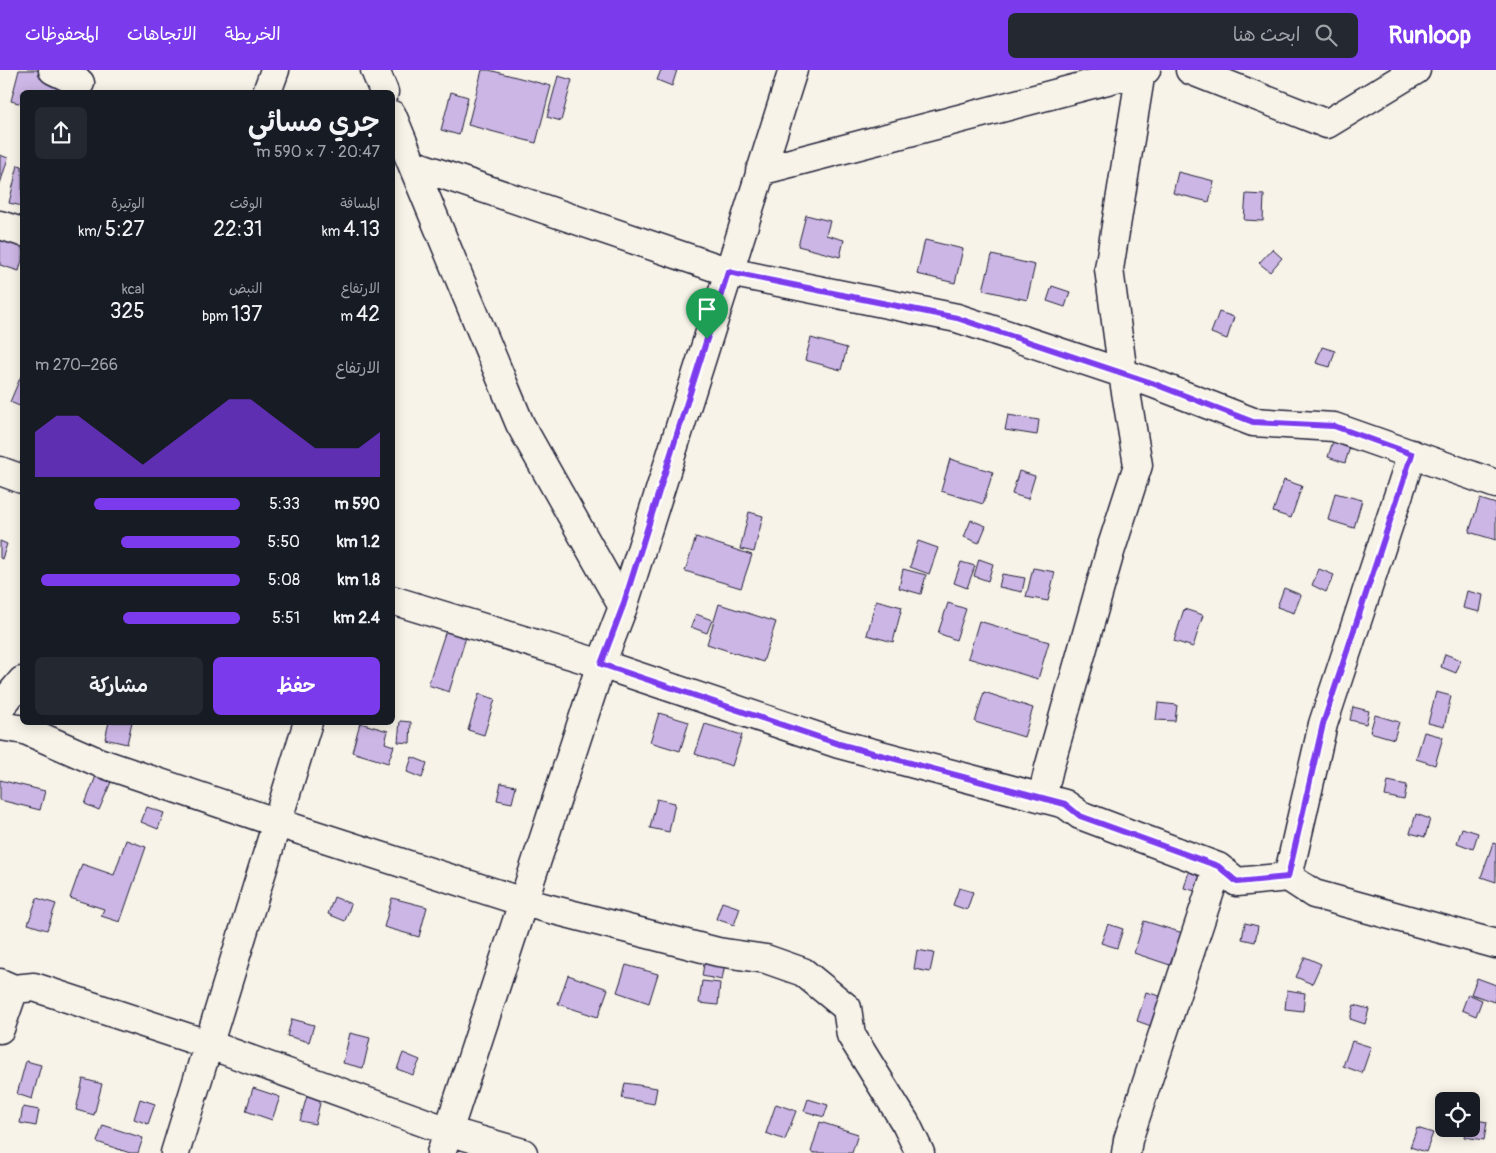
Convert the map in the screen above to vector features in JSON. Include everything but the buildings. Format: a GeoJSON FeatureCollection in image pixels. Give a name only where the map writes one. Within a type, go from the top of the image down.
{"type":"FeatureCollection","features":[{"type":"Feature","properties":{"kind":"street"},"geometry":{"type":"LineString","coordinates":[[53,70],[80,83]]}},
{"type":"Feature","properties":{"kind":"street"},"geometry":{"type":"LineString","coordinates":[[268,90],[275,70]]}},
{"type":"Feature","properties":{"kind":"street"},"geometry":{"type":"LineString","coordinates":[[375,70],[383,90]]}},
{"type":"Feature","properties":{"kind":"street"},"geometry":{"type":"LineString","coordinates":[[445,1142],[601,664],[623,606],[793,70]]}},
{"type":"Feature","properties":{"kind":"street"},"geometry":{"type":"LineString","coordinates":[[760,171],[1143,70],[1109,269],[1123,374],[1138,465],[1110,552],[1042,798]]}},
{"type":"Feature","properties":{"kind":"street"},"geometry":{"type":"LineString","coordinates":[[1190,70],[1327,124],[1416,70]]}},
{"type":"Feature","properties":{"kind":"street"},"geometry":{"type":"LineString","coordinates":[[395,122],[520,424],[623,606]]}},
{"type":"Feature","properties":{"kind":"street"},"geometry":{"type":"LineString","coordinates":[[412,164],[728,272],[957,318],[1123,374],[1253,422],[1334,426],[1496,484]]}},
{"type":"Feature","properties":{"kind":"street"},"geometry":{"type":"LineString","coordinates":[[0,225],[20,231]]}},
{"type":"Feature","properties":{"kind":"street"},"geometry":{"type":"LineString","coordinates":[[1288,877],[1323,724],[1412,454]]}},
{"type":"Feature","properties":{"kind":"street"},"geometry":{"type":"LineString","coordinates":[[0,472],[20,478]]}},
{"type":"Feature","properties":{"kind":"street"},"geometry":{"type":"LineString","coordinates":[[395,601],[601,664],[839,744],[1065,804],[1080,816],[1218,866],[1237,882],[1288,877],[1314,894],[1496,944]]}},
{"type":"Feature","properties":{"kind":"street"},"geometry":{"type":"LineString","coordinates":[[0,707],[20,683]]}},
{"type":"Feature","properties":{"kind":"street"},"geometry":{"type":"LineString","coordinates":[[175,1153],[210,1045],[307,725]]}},
{"type":"Feature","properties":{"kind":"street"},"geometry":{"type":"LineString","coordinates":[[0,726],[25,730],[98,762],[278,824],[524,902],[718,952],[766,959],[803,972],[847,1008],[851,1035],[906,1124],[920,1153]]}},
{"type":"Feature","properties":{"kind":"street"},"geometry":{"type":"LineString","coordinates":[[1126,1153],[1128,1140],[1218,866]]}},
{"type":"Feature","properties":{"kind":"street"},"geometry":{"type":"LineString","coordinates":[[0,1029],[7,986],[34,987],[210,1045],[445,1142],[523,1153]]}},
{"type":"Feature","properties":{"kind":"route"},"geometry":{"type":"LineString","coordinates":[[728,272],[957,318],[1152,383],[1253,422],[1334,426],[1412,454],[1323,724],[1288,877],[1237,882],[1218,866],[1080,816],[1065,804],[839,744],[601,664],[623,606],[707,339],[728,272]]}}]}
